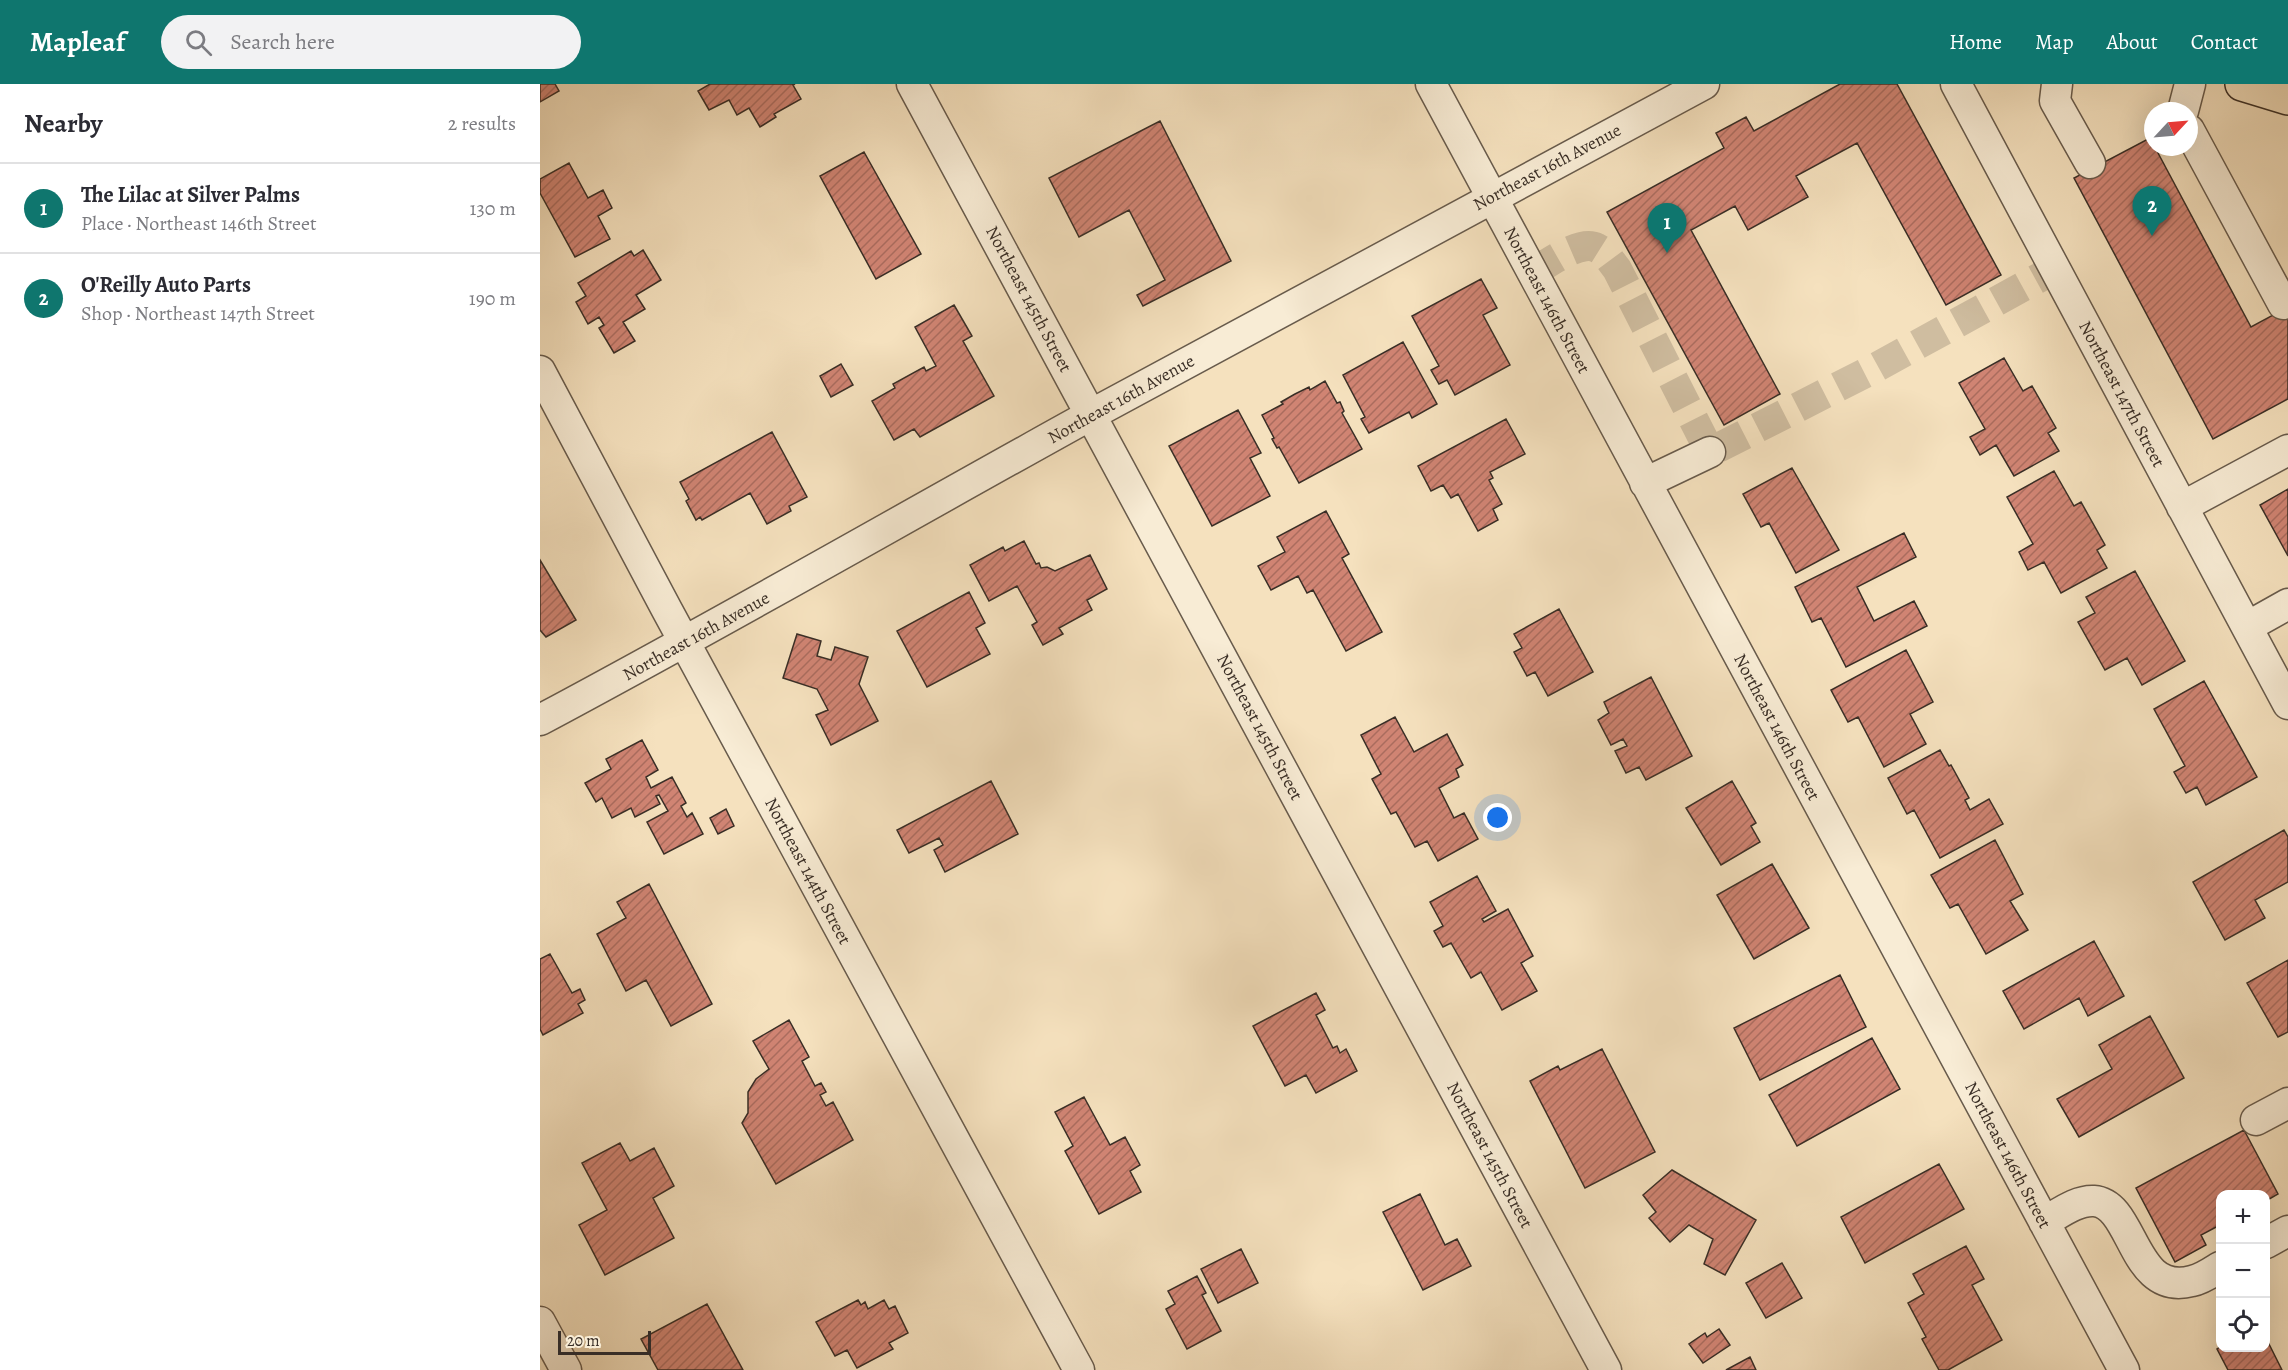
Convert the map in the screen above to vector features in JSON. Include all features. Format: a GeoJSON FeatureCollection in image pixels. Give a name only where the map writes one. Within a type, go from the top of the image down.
{"type":"FeatureCollection","features":[{"type":"Feature","properties":{"kind":"main road"},"geometry":{"type":"LineString","coordinates":[[2242,84],[2288,98]]}},
{"type":"Feature","properties":{"kind":"street","name":"Northeast 145th Street"},"geometry":{"type":"LineString","coordinates":[[912,84],[1606,1370]]}},
{"type":"Feature","properties":{"kind":"street","name":"Northeast 146th Street"},"geometry":{"type":"LineString","coordinates":[[1431,84],[2124,1370]]}},
{"type":"Feature","properties":{"kind":"street","name":"Northeast 16th Avenue"},"geometry":{"type":"LineString","coordinates":[[540,720],[685,643],[1092,415],[1491,196],[1704,84]]}},
{"type":"Feature","properties":{"kind":"street","name":"Northeast 147th Street"},"geometry":{"type":"LineString","coordinates":[[1956,84],[2288,704]]}},
{"type":"Feature","properties":{"kind":"street"},"geometry":{"type":"LineString","coordinates":[[2056,84],[2055,101],[2090,163]]}},
{"type":"Feature","properties":{"kind":"street"},"geometry":{"type":"LineString","coordinates":[[2185,102],[2190,84]]}},
{"type":"Feature","properties":{"kind":"street"},"geometry":{"type":"LineString","coordinates":[[2198,147],[2283,304]]}},
{"type":"Feature","properties":{"kind":"street","name":"Northeast 144th Street"},"geometry":{"type":"LineString","coordinates":[[540,371],[1079,1370]]}},
{"type":"Feature","properties":{"kind":"street"},"geometry":{"type":"LineString","coordinates":[[2182,507],[2288,450]]}},
{"type":"Feature","properties":{"kind":"street"},"geometry":{"type":"LineString","coordinates":[[1645,483],[1710,452]]}},
{"type":"Feature","properties":{"kind":"street"},"geometry":{"type":"LineString","coordinates":[[2247,627],[2288,604]]}},
{"type":"Feature","properties":{"kind":"street"},"geometry":{"type":"LineString","coordinates":[[2256,1120],[2288,1103]]}},
{"type":"Feature","properties":{"kind":"street"},"geometry":{"type":"LineString","coordinates":[[2044,1222],[2081,1202],[2096,1201],[2112,1208],[2150,1272],[2162,1279],[2176,1284],[2194,1281],[2216,1269]]}},
{"type":"Feature","properties":{"kind":"street"},"geometry":{"type":"LineString","coordinates":[[2270,1240],[2288,1231]]}},
{"type":"Feature","properties":{"kind":"street"},"geometry":{"type":"LineString","coordinates":[[540,1322],[566,1370]]}},
{"type":"Feature","properties":{"kind":"building"},"geometry":{"type":"Polygon","coordinates":[[[540,84],[555,84],[559,91],[540,102],[540,84]]]}},
{"type":"Feature","properties":{"kind":"building"},"geometry":{"type":"Polygon","coordinates":[[[710,84],[795,84],[793,85],[801,99],[774,114],[776,117],[760,127],[749,108],[737,115],[729,100],[709,110],[698,91],[710,84]]]}},
{"type":"Feature","properties":{"kind":"building"},"geometry":{"type":"Polygon","coordinates":[[[1840,84],[1897,84],[2001,275],[1946,305],[1857,143],[1796,176],[1808,197],[1748,230],[1735,206],[1691,230],[1780,394],[1724,425],[1607,212],[1724,148],[1716,133],[1746,117],[1754,131],[1840,84]]]}},
{"type":"Feature","properties":{"kind":"building"},"geometry":{"type":"Polygon","coordinates":[[[1160,121],[1231,261],[1143,306],[1137,295],[1165,280],[1129,210],[1079,237],[1049,178],[1160,121]]]}},
{"type":"Feature","properties":{"kind":"building"},"geometry":{"type":"Polygon","coordinates":[[[2144,141],[2144,156],[2160,156],[2251,327],[2288,307],[2288,399],[2213,439],[2074,178],[2144,141]]]}},
{"type":"Feature","properties":{"kind":"building"},"geometry":{"type":"Polygon","coordinates":[[[864,152],[921,254],[876,279],[820,176],[864,152]]]}},
{"type":"Feature","properties":{"kind":"building"},"geometry":{"type":"Polygon","coordinates":[[[569,163],[588,198],[603,190],[612,208],[598,216],[610,239],[575,257],[540,193],[540,179],[569,163]]]}},
{"type":"Feature","properties":{"kind":"building"},"geometry":{"type":"Polygon","coordinates":[[[643,250],[661,280],[636,295],[645,309],[623,322],[635,341],[614,353],[599,328],[604,325],[599,317],[588,324],[576,302],[586,296],[578,283],[631,251],[634,256],[643,250]]]}},
{"type":"Feature","properties":{"kind":"building"},"geometry":{"type":"Polygon","coordinates":[[[1481,279],[1497,308],[1483,315],[1510,365],[1455,395],[1447,380],[1439,384],[1431,370],[1439,366],[1412,316],[1481,279]]]}},
{"type":"Feature","properties":{"kind":"building"},"geometry":{"type":"Polygon","coordinates":[[[954,305],[972,336],[963,341],[994,396],[920,437],[914,429],[894,440],[872,401],[895,388],[893,384],[924,367],[926,371],[936,366],[915,327],[954,305]]]}},
{"type":"Feature","properties":{"kind":"building"},"geometry":{"type":"Polygon","coordinates":[[[1403,342],[1437,404],[1412,418],[1409,412],[1369,433],[1361,419],[1365,417],[1343,375],[1403,342]]]}},
{"type":"Feature","properties":{"kind":"building"},"geometry":{"type":"Polygon","coordinates":[[[2004,358],[2023,391],[2032,386],[2056,428],[2048,433],[2059,451],[2014,476],[1996,445],[1980,455],[1970,437],[1985,429],[1959,383],[2004,358]]]}},
{"type":"Feature","properties":{"kind":"building"},"geometry":{"type":"Polygon","coordinates":[[[841,364],[853,385],[831,397],[820,376],[841,364]]]}},
{"type":"Feature","properties":{"kind":"building"},"geometry":{"type":"Polygon","coordinates":[[[1325,381],[1337,403],[1340,402],[1344,411],[1342,413],[1362,449],[1299,483],[1272,439],[1274,438],[1262,415],[1283,404],[1281,402],[1295,394],[1309,387],[1310,390],[1325,381]]]}},
{"type":"Feature","properties":{"kind":"building"},"geometry":{"type":"Polygon","coordinates":[[[1238,410],[1261,453],[1250,458],[1270,496],[1212,526],[1169,446],[1238,410]]]}},
{"type":"Feature","properties":{"kind":"building"},"geometry":{"type":"Polygon","coordinates":[[[1506,419],[1525,454],[1490,472],[1493,478],[1489,480],[1502,504],[1493,509],[1498,520],[1478,531],[1458,494],[1451,498],[1443,485],[1431,491],[1418,466],[1506,419]]]}},
{"type":"Feature","properties":{"kind":"building"},"geometry":{"type":"Polygon","coordinates":[[[772,432],[807,497],[789,506],[791,511],[767,524],[750,493],[702,520],[700,517],[696,520],[686,501],[689,499],[680,482],[772,432]]]}},
{"type":"Feature","properties":{"kind":"building"},"geometry":{"type":"Polygon","coordinates":[[[1792,468],[1839,550],[1796,573],[1769,523],[1761,527],[1743,494],[1792,468]]]}},
{"type":"Feature","properties":{"kind":"building"},"geometry":{"type":"Polygon","coordinates":[[[2054,471],[2074,506],[2081,502],[2105,545],[2097,550],[2107,568],[2061,593],[2044,562],[2028,570],[2019,552],[2033,544],[2007,497],[2054,471]]]}},
{"type":"Feature","properties":{"kind":"building"},"geometry":{"type":"Polygon","coordinates":[[[2288,489],[2288,556],[2260,505],[2288,489]]]}},
{"type":"Feature","properties":{"kind":"building"},"geometry":{"type":"Polygon","coordinates":[[[1326,511],[1349,554],[1342,558],[1382,632],[1346,651],[1313,590],[1307,593],[1298,576],[1271,590],[1258,566],[1285,552],[1277,537],[1326,511]]]}},
{"type":"Feature","properties":{"kind":"building"},"geometry":{"type":"Polygon","coordinates":[[[1904,533],[1916,557],[1857,587],[1874,621],[1914,601],[1927,626],[1846,667],[1821,618],[1812,622],[1795,587],[1904,533]]]}},
{"type":"Feature","properties":{"kind":"building"},"geometry":{"type":"Polygon","coordinates":[[[1024,541],[1036,564],[1039,563],[1041,568],[1047,567],[1055,571],[1090,555],[1107,589],[1087,600],[1092,610],[1059,628],[1063,634],[1043,645],[1032,625],[1037,622],[1017,586],[989,601],[970,565],[1003,547],[1005,551],[1024,541]]]}},
{"type":"Feature","properties":{"kind":"building"},"geometry":{"type":"Polygon","coordinates":[[[540,560],[576,620],[546,637],[540,630],[540,560]]]}},
{"type":"Feature","properties":{"kind":"building"},"geometry":{"type":"Polygon","coordinates":[[[2135,571],[2185,661],[2142,685],[2127,658],[2105,670],[2078,622],[2095,613],[2086,597],[2135,571]]]}},
{"type":"Feature","properties":{"kind":"building"},"geometry":{"type":"Polygon","coordinates":[[[969,592],[985,623],[976,628],[990,654],[927,687],[897,631],[969,592]]]}},
{"type":"Feature","properties":{"kind":"building"},"geometry":{"type":"Polygon","coordinates":[[[1559,609],[1593,672],[1548,696],[1535,672],[1527,676],[1514,652],[1522,648],[1514,634],[1559,609]]]}},
{"type":"Feature","properties":{"kind":"building"},"geometry":{"type":"Polygon","coordinates":[[[797,634],[821,641],[817,656],[831,660],[835,647],[868,657],[859,684],[878,721],[831,745],[816,715],[828,710],[817,689],[783,678],[797,634]]]}},
{"type":"Feature","properties":{"kind":"building"},"geometry":{"type":"Polygon","coordinates":[[[1906,650],[1933,702],[1910,714],[1926,744],[1884,767],[1858,717],[1848,722],[1831,690],[1906,650]]]}},
{"type":"Feature","properties":{"kind":"building"},"geometry":{"type":"Polygon","coordinates":[[[1651,677],[1692,756],[1646,780],[1639,767],[1626,773],[1615,751],[1627,746],[1623,739],[1611,745],[1598,720],[1609,713],[1604,702],[1651,677]]]}},
{"type":"Feature","properties":{"kind":"building"},"geometry":{"type":"Polygon","coordinates":[[[2204,681],[2257,777],[2206,805],[2197,787],[2186,793],[2174,772],[2185,766],[2154,709],[2204,681]]]}},
{"type":"Feature","properties":{"kind":"building"},"geometry":{"type":"Polygon","coordinates":[[[1395,717],[1414,752],[1447,734],[1463,765],[1456,769],[1459,777],[1439,788],[1454,818],[1464,813],[1478,839],[1438,861],[1427,841],[1415,847],[1396,812],[1391,814],[1372,779],[1381,774],[1361,735],[1395,717]]]}},
{"type":"Feature","properties":{"kind":"building"},"geometry":{"type":"Polygon","coordinates":[[[642,740],[658,770],[646,777],[651,788],[672,777],[686,803],[681,806],[687,817],[692,813],[703,834],[664,854],[647,822],[668,811],[659,795],[656,796],[660,804],[635,817],[631,808],[612,818],[602,798],[596,802],[585,783],[611,769],[606,759],[642,740]]]}},
{"type":"Feature","properties":{"kind":"building"},"geometry":{"type":"Polygon","coordinates":[[[1940,750],[1969,798],[1965,800],[1970,810],[1989,799],[2003,824],[1940,858],[1914,810],[1907,814],[1888,778],[1940,750]]]}},
{"type":"Feature","properties":{"kind":"building"},"geometry":{"type":"Polygon","coordinates":[[[991,781],[1018,834],[945,872],[934,850],[943,845],[939,838],[909,853],[897,830],[991,781]]]}},
{"type":"Feature","properties":{"kind":"building"},"geometry":{"type":"Polygon","coordinates":[[[1732,781],[1756,823],[1751,826],[1760,842],[1721,865],[1686,808],[1732,781]]]}},
{"type":"Feature","properties":{"kind":"building"},"geometry":{"type":"Polygon","coordinates":[[[726,809],[734,826],[718,834],[710,818],[726,809]]]}},
{"type":"Feature","properties":{"kind":"building"},"geometry":{"type":"Polygon","coordinates":[[[2284,830],[2288,837],[2288,882],[2255,900],[2265,918],[2225,940],[2193,882],[2284,830]]]}},
{"type":"Feature","properties":{"kind":"building"},"geometry":{"type":"Polygon","coordinates":[[[1995,840],[2023,894],[2010,901],[2028,930],[1986,954],[1958,904],[1950,908],[1931,875],[1995,840]]]}},
{"type":"Feature","properties":{"kind":"building"},"geometry":{"type":"Polygon","coordinates":[[[1772,864],[1809,928],[1754,959],[1717,895],[1772,864]]]}},
{"type":"Feature","properties":{"kind":"building"},"geometry":{"type":"Polygon","coordinates":[[[1477,876],[1496,911],[1482,919],[1484,922],[1508,909],[1533,956],[1521,963],[1537,991],[1502,1010],[1481,972],[1471,978],[1451,943],[1443,947],[1434,931],[1443,926],[1430,902],[1477,876]]]}},
{"type":"Feature","properties":{"kind":"building"},"geometry":{"type":"Polygon","coordinates":[[[649,884],[712,1004],[671,1026],[646,980],[626,991],[597,934],[626,918],[617,902],[649,884]]]}},
{"type":"Feature","properties":{"kind":"building"},"geometry":{"type":"Polygon","coordinates":[[[2094,941],[2124,996],[2088,1016],[2079,998],[2024,1029],[2003,991],[2094,941]]]}},
{"type":"Feature","properties":{"kind":"building"},"geometry":{"type":"Polygon","coordinates":[[[550,954],[572,993],[580,989],[585,1000],[578,1004],[583,1013],[543,1035],[540,1029],[540,959],[550,954]]]}},
{"type":"Feature","properties":{"kind":"building"},"geometry":{"type":"Polygon","coordinates":[[[2288,960],[2288,1032],[2278,1037],[2247,983],[2288,960]]]}},
{"type":"Feature","properties":{"kind":"building"},"geometry":{"type":"Polygon","coordinates":[[[1840,975],[1866,1027],[1760,1080],[1734,1028],[1840,975]]]}},
{"type":"Feature","properties":{"kind":"building"},"geometry":{"type":"Polygon","coordinates":[[[1316,993],[1325,1010],[1316,1015],[1333,1048],[1337,1046],[1340,1053],[1346,1049],[1357,1071],[1316,1093],[1306,1075],[1285,1086],[1253,1026],[1316,993]]]}},
{"type":"Feature","properties":{"kind":"building"},"geometry":{"type":"Polygon","coordinates":[[[2150,1016],[2184,1078],[2079,1137],[2057,1099],[2112,1069],[2099,1045],[2150,1016]]]}},
{"type":"Feature","properties":{"kind":"building"},"geometry":{"type":"Polygon","coordinates":[[[789,1020],[809,1057],[802,1061],[815,1086],[821,1083],[826,1092],[820,1095],[826,1106],[833,1102],[853,1140],[776,1184],[742,1123],[748,1113],[748,1092],[756,1079],[769,1069],[753,1041],[789,1020]]]}},
{"type":"Feature","properties":{"kind":"building"},"geometry":{"type":"Polygon","coordinates":[[[1872,1038],[1900,1089],[1797,1146],[1769,1095],[1872,1038]]]}},
{"type":"Feature","properties":{"kind":"building"},"geometry":{"type":"Polygon","coordinates":[[[1602,1049],[1655,1152],[1585,1188],[1530,1081],[1558,1066],[1560,1070],[1602,1049]]]}},
{"type":"Feature","properties":{"kind":"building"},"geometry":{"type":"Polygon","coordinates":[[[1084,1097],[1110,1145],[1125,1137],[1140,1165],[1130,1171],[1141,1192],[1099,1214],[1065,1151],[1073,1146],[1055,1112],[1084,1097]]]}},
{"type":"Feature","properties":{"kind":"building"},"geometry":{"type":"Polygon","coordinates":[[[2244,1130],[2278,1194],[2270,1199],[2270,1190],[2216,1190],[2216,1227],[2201,1235],[2206,1245],[2175,1262],[2136,1188],[2244,1130]]]}},
{"type":"Feature","properties":{"kind":"building"},"geometry":{"type":"Polygon","coordinates":[[[620,1143],[630,1161],[654,1148],[674,1186],[653,1198],[674,1238],[605,1275],[579,1225],[607,1210],[582,1163],[620,1143]]]}},
{"type":"Feature","properties":{"kind":"building"},"geometry":{"type":"Polygon","coordinates":[[[1939,1164],[1964,1209],[1865,1263],[1841,1217],[1939,1164]]]}},
{"type":"Feature","properties":{"kind":"building"},"geometry":{"type":"Polygon","coordinates":[[[1672,1170],[1756,1220],[1725,1275],[1704,1264],[1713,1239],[1689,1225],[1670,1242],[1649,1218],[1656,1212],[1643,1195],[1672,1170]]]}},
{"type":"Feature","properties":{"kind":"building"},"geometry":{"type":"Polygon","coordinates":[[[1420,1194],[1445,1245],[1457,1239],[1471,1266],[1423,1290],[1383,1212],[1420,1194]]]}},
{"type":"Feature","properties":{"kind":"building"},"geometry":{"type":"Polygon","coordinates":[[[1966,1246],[1984,1279],[1972,1285],[2002,1340],[1948,1370],[1939,1370],[1922,1339],[1926,1337],[1908,1303],[1924,1294],[1913,1274],[1966,1246]]]}},
{"type":"Feature","properties":{"kind":"building"},"geometry":{"type":"Polygon","coordinates":[[[1241,1249],[1258,1283],[1218,1303],[1201,1269],[1241,1249]]]}},
{"type":"Feature","properties":{"kind":"building"},"geometry":{"type":"Polygon","coordinates":[[[1782,1263],[1802,1298],[1766,1318],[1746,1283],[1782,1263]]]}},
{"type":"Feature","properties":{"kind":"building"},"geometry":{"type":"Polygon","coordinates":[[[1197,1276],[1206,1293],[1202,1295],[1221,1331],[1187,1349],[1166,1309],[1175,1304],[1168,1291],[1197,1276]]]}},
{"type":"Feature","properties":{"kind":"building"},"geometry":{"type":"Polygon","coordinates":[[[858,1300],[861,1305],[865,1302],[868,1309],[884,1300],[889,1309],[895,1306],[908,1333],[889,1343],[893,1349],[857,1368],[847,1350],[835,1356],[816,1322],[858,1300]]]}},
{"type":"Feature","properties":{"kind":"building"},"geometry":{"type":"Polygon","coordinates":[[[707,1304],[743,1370],[658,1370],[641,1339],[707,1304]]]}},
{"type":"Feature","properties":{"kind":"building"},"geometry":{"type":"Polygon","coordinates":[[[1719,1329],[1730,1345],[1703,1363],[1689,1344],[1705,1333],[1707,1337],[1719,1329]]]}},
{"type":"Feature","properties":{"kind":"building"},"geometry":{"type":"Polygon","coordinates":[[[2270,1346],[2282,1370],[2228,1370],[2219,1352],[2270,1352],[2270,1346]]]}},
{"type":"Feature","properties":{"kind":"building"},"geometry":{"type":"Polygon","coordinates":[[[1750,1357],[1756,1370],[1726,1370],[1750,1357]]]}},
{"type":"Feature","properties":{"kind":"tunnel"},"geometry":{"type":"LineString","coordinates":[[1532,273],[1564,254],[1582,247],[1597,248],[1606,255],[1617,269],[1710,452],[1875,368],[2055,269]]}},
{"type":"Feature","properties":{"kind":"place","name":"O'Reilly Auto Parts"},"geometry":{"type":"Point","coordinates":[2152,236]}},
{"type":"Feature","properties":{"kind":"place","name":"The Lilac at Silver Palms"},"geometry":{"type":"Point","coordinates":[1667,253]}}]}
